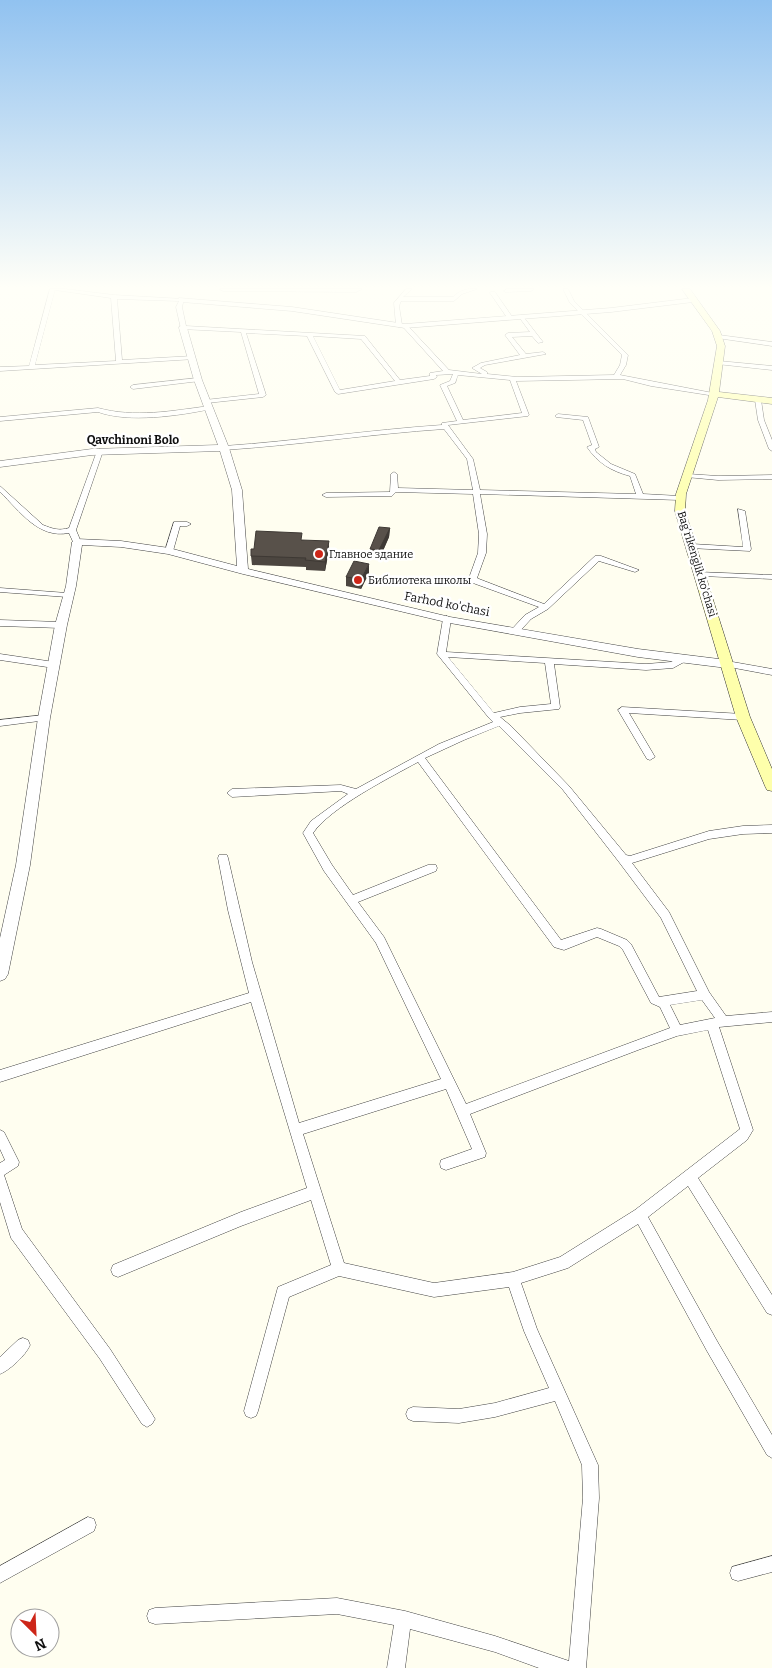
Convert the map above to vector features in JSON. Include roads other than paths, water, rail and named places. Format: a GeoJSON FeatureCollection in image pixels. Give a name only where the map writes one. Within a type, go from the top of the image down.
{"type":"FeatureCollection","features":[{"type":"Feature","properties":{"kind":"main road","name":"Bag'rikenglik ko'chasi"},"geometry":{"type":"LineString","coordinates":[[719,367],[715,394],[680,498],[680,511],[701,574],[743,717],[772,786]]}},
{"type":"Feature","properties":{"kind":"main road"},"geometry":{"type":"LineString","coordinates":[[715,394],[772,402]]}},
{"type":"Feature","properties":{"kind":"street"},"geometry":{"type":"LineString","coordinates":[[0,370],[51,367]]}},
{"type":"Feature","properties":{"kind":"street"},"geometry":{"type":"LineString","coordinates":[[195,367],[237,490],[243,571]]}},
{"type":"Feature","properties":{"kind":"street"},"geometry":{"type":"LineString","coordinates":[[0,420],[98,410],[107,413],[118,412],[123,416],[151,415],[263,395],[254,367]]}},
{"type":"Feature","properties":{"kind":"street"},"geometry":{"type":"LineString","coordinates":[[325,367],[338,392],[434,377],[432,374],[456,372],[512,378],[616,377],[715,394]]}},
{"type":"Feature","properties":{"kind":"street"},"geometry":{"type":"LineString","coordinates":[[386,367],[398,383]]}},
{"type":"Feature","properties":{"kind":"street"},"geometry":{"type":"LineString","coordinates":[[442,367],[447,372]]}},
{"type":"Feature","properties":{"kind":"street"},"geometry":{"type":"LineString","coordinates":[[476,367],[475,368],[480,372],[494,376]]}},
{"type":"Feature","properties":{"kind":"street"},"geometry":{"type":"LineString","coordinates":[[616,377],[622,367]]}},
{"type":"Feature","properties":{"kind":"street"},"geometry":{"type":"LineString","coordinates":[[456,372],[453,382],[442,384],[460,421]]}},
{"type":"Feature","properties":{"kind":"street"},"geometry":{"type":"LineString","coordinates":[[512,378],[526,415],[444,424],[470,459],[483,534],[482,553],[473,578],[476,581],[545,607]]}},
{"type":"Feature","properties":{"kind":"street"},"geometry":{"type":"LineString","coordinates":[[133,387],[198,380]]}},
{"type":"Feature","properties":{"kind":"street"},"geometry":{"type":"LineString","coordinates":[[758,400],[772,449]]}},
{"type":"Feature","properties":{"kind":"street"},"geometry":{"type":"LineString","coordinates":[[558,416],[586,418],[596,447],[590,447],[592,451],[611,468],[633,475],[640,496]]}},
{"type":"Feature","properties":{"kind":"street"},"geometry":{"type":"LineString","coordinates":[[0,464],[100,451],[270,445],[446,427]]}},
{"type":"Feature","properties":{"kind":"street"},"geometry":{"type":"LineString","coordinates":[[0,974],[23,865],[44,718],[67,595],[71,586],[75,536],[100,451]]}},
{"type":"Feature","properties":{"kind":"street"},"geometry":{"type":"LineString","coordinates":[[326,495],[392,494],[394,490],[394,474]]}},
{"type":"Feature","properties":{"kind":"street"},"geometry":{"type":"LineString","coordinates":[[688,476],[728,478],[772,477]]}},
{"type":"Feature","properties":{"kind":"street"},"geometry":{"type":"LineString","coordinates":[[0,488],[40,528],[75,536]]}},
{"type":"Feature","properties":{"kind":"street"},"geometry":{"type":"LineString","coordinates":[[394,490],[680,498]]}},
{"type":"Feature","properties":{"kind":"street"},"geometry":{"type":"LineString","coordinates":[[692,546],[747,549],[741,511]]}},
{"type":"Feature","properties":{"kind":"street"},"geometry":{"type":"LineString","coordinates":[[170,550],[177,524],[187,524]]}},
{"type":"Feature","properties":{"kind":"street","name":"Farhod ko'chasi"},"geometry":{"type":"LineString","coordinates":[[75,536],[170,550],[243,571],[447,619],[638,653],[727,664]]}},
{"type":"Feature","properties":{"kind":"street"},"geometry":{"type":"LineString","coordinates":[[516,630],[528,617],[545,607],[598,558],[635,570]]}},
{"type":"Feature","properties":{"kind":"street"},"geometry":{"type":"LineString","coordinates":[[701,574],[772,577]]}},
{"type":"Feature","properties":{"kind":"street"},"geometry":{"type":"LineString","coordinates":[[0,590],[67,595]]}},
{"type":"Feature","properties":{"kind":"street"},"geometry":{"type":"LineString","coordinates":[[441,654],[447,619]]}},
{"type":"Feature","properties":{"kind":"street"},"geometry":{"type":"LineString","coordinates":[[0,623],[61,625]]}},
{"type":"Feature","properties":{"kind":"street"},"geometry":{"type":"LineString","coordinates":[[441,654],[646,668],[672,665],[683,659]]}},
{"type":"Feature","properties":{"kind":"street"},"geometry":{"type":"LineString","coordinates":[[251,1410],[283,1292],[340,1269],[434,1290],[513,1279],[563,1263],[640,1215],[743,1136],[747,1130],[717,1022],[665,915],[624,859],[566,788],[497,719],[441,654]]}},
{"type":"Feature","properties":{"kind":"street"},"geometry":{"type":"LineString","coordinates":[[0,657],[54,665]]}},
{"type":"Feature","properties":{"kind":"street"},"geometry":{"type":"LineString","coordinates":[[446,1164],[480,1153],[463,1110],[380,940],[319,854],[308,833],[309,829],[318,820],[356,793],[454,740],[520,710],[556,707],[548,662]]}},
{"type":"Feature","properties":{"kind":"street"},"geometry":{"type":"LineString","coordinates":[[727,664],[772,672]]}},
{"type":"Feature","properties":{"kind":"street"},"geometry":{"type":"LineString","coordinates":[[650,757],[622,710],[743,717]]}},
{"type":"Feature","properties":{"kind":"street"},"geometry":{"type":"LineString","coordinates":[[0,723],[44,718]]}},
{"type":"Feature","properties":{"kind":"street"},"geometry":{"type":"LineString","coordinates":[[420,758],[478,833],[554,940],[564,945],[597,932],[627,946],[655,1000],[663,1002],[704,995]]}},
{"type":"Feature","properties":{"kind":"street"},"geometry":{"type":"LineString","coordinates":[[232,794],[341,788],[356,793]]}},
{"type":"Feature","properties":{"kind":"street"},"geometry":{"type":"LineString","coordinates":[[624,859],[630,860],[709,835],[744,830],[772,830]]}},
{"type":"Feature","properties":{"kind":"street"},"geometry":{"type":"LineString","coordinates":[[223,858],[231,902],[254,996],[340,1269]]}},
{"type":"Feature","properties":{"kind":"street"},"geometry":{"type":"LineString","coordinates":[[351,900],[432,868]]}},
{"type":"Feature","properties":{"kind":"street"},"geometry":{"type":"LineString","coordinates":[[0,1076],[254,996]]}},
{"type":"Feature","properties":{"kind":"street"},"geometry":{"type":"LineString","coordinates":[[663,1002],[677,1031]]}},
{"type":"Feature","properties":{"kind":"street"},"geometry":{"type":"LineString","coordinates":[[463,1110],[499,1098],[575,1067],[677,1031],[717,1022],[772,1018]]}},
{"type":"Feature","properties":{"kind":"street"},"geometry":{"type":"LineString","coordinates":[[296,1130],[448,1082]]}},
{"type":"Feature","properties":{"kind":"street"},"geometry":{"type":"LineString","coordinates":[[0,1136],[13,1162],[0,1171]]}},
{"type":"Feature","properties":{"kind":"street"},"geometry":{"type":"LineString","coordinates":[[689,1176],[772,1308]]}},
{"type":"Feature","properties":{"kind":"street"},"geometry":{"type":"LineString","coordinates":[[0,1180],[16,1233],[105,1354],[147,1419]]}},
{"type":"Feature","properties":{"kind":"street"},"geometry":{"type":"LineString","coordinates":[[118,1270],[240,1218],[315,1192]]}},
{"type":"Feature","properties":{"kind":"street"},"geometry":{"type":"LineString","coordinates":[[640,1215],[772,1450]]}},
{"type":"Feature","properties":{"kind":"street"},"geometry":{"type":"LineString","coordinates":[[513,1279],[532,1331],[590,1465],[591,1498],[576,1668]]}},
{"type":"Feature","properties":{"kind":"street"},"geometry":{"type":"LineString","coordinates":[[0,1367],[23,1345]]}},
{"type":"Feature","properties":{"kind":"street"},"geometry":{"type":"LineString","coordinates":[[413,1414],[459,1416],[495,1410],[559,1393]]}},
{"type":"Feature","properties":{"kind":"street"},"geometry":{"type":"LineString","coordinates":[[0,1575],[88,1525]]}},
{"type":"Feature","properties":{"kind":"street"},"geometry":{"type":"LineString","coordinates":[[738,1573],[772,1564]]}},
{"type":"Feature","properties":{"kind":"street"},"geometry":{"type":"LineString","coordinates":[[155,1616],[337,1606],[403,1619],[495,1644],[564,1668]]}},
{"type":"Feature","properties":{"kind":"street"},"geometry":{"type":"LineString","coordinates":[[396,1668],[403,1619]]}},
{"type":"Feature","properties":{"kind":"place","name":"Главное здание"},"geometry":{"type":"Point","coordinates":[319,554]}},
{"type":"Feature","properties":{"kind":"place","name":"Библиотека школы"},"geometry":{"type":"Point","coordinates":[358,580]}},
{"type":"Feature","properties":{"kind":"district","name":"Qavchinoni Bolo"},"geometry":{"type":"Point","coordinates":[133,440]}}]}
